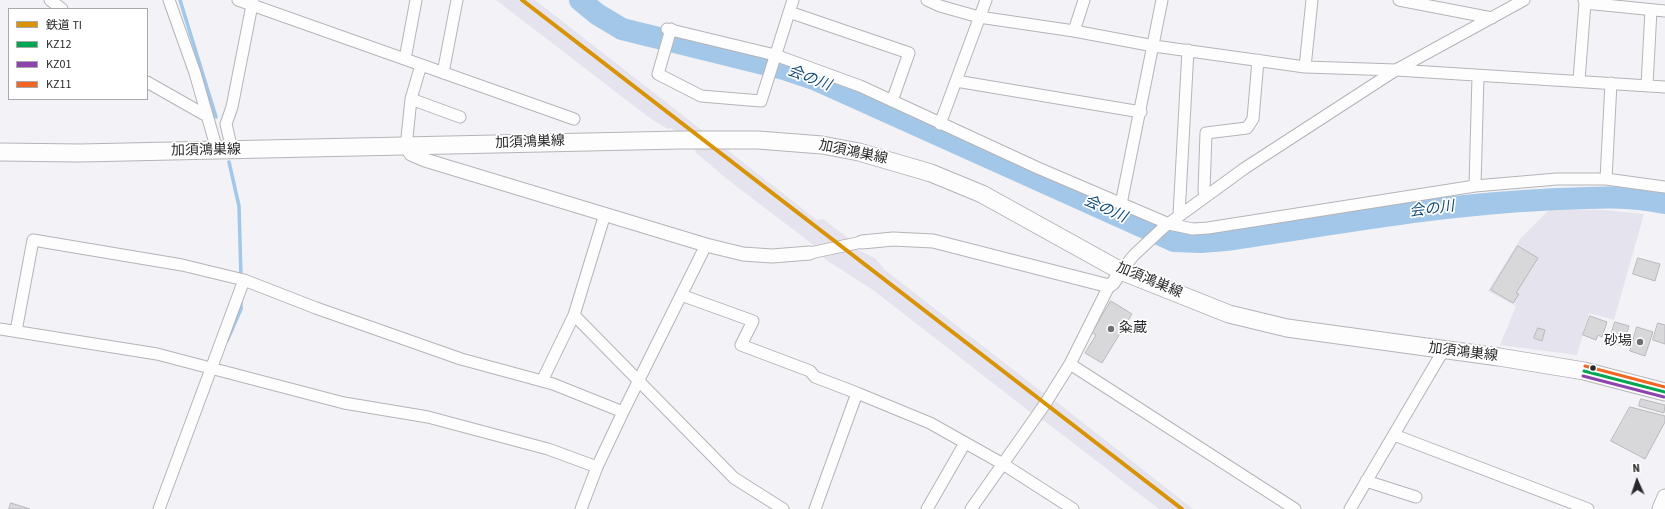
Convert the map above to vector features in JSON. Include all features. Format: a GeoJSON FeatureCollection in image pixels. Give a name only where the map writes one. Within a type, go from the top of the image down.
{"type":"FeatureCollection","features":[{"type":"Feature","properties":{"kind":"main road","name":"加須鴻巣線"},"geometry":{"type":"LineString","coordinates":[[0,152],[80,153],[680,140],[758,140],[822,145],[859,152],[931,173],[982,194],[1121,271],[1229,314],[1287,328],[1443,351],[1499,357],[1584,371],[1665,392]]}},
{"type":"Feature","properties":{"kind":"main road"},"geometry":{"type":"LineString","coordinates":[[1660,509],[1665,497]]}},
{"type":"Feature","properties":{"kind":"street"},"geometry":{"type":"LineString","coordinates":[[50,0],[61,8]]}},
{"type":"Feature","properties":{"kind":"street"},"geometry":{"type":"LineString","coordinates":[[169,0],[195,73],[207,116],[225,150]]}},
{"type":"Feature","properties":{"kind":"street"},"geometry":{"type":"LineString","coordinates":[[238,0],[252,2],[443,73],[574,119]]}},
{"type":"Feature","properties":{"kind":"street"},"geometry":{"type":"LineString","coordinates":[[405,59],[416,0]]}},
{"type":"Feature","properties":{"kind":"street"},"geometry":{"type":"LineString","coordinates":[[443,73],[457,0]]}},
{"type":"Feature","properties":{"kind":"street"},"geometry":{"type":"LineString","coordinates":[[793,0],[774,58],[769,73],[761,101],[701,96],[658,74],[666,48],[669,30],[774,58],[860,86],[940,124],[1166,225],[1193,229],[1208,228],[1475,186],[1557,180],[1606,179],[1665,187]]}},
{"type":"Feature","properties":{"kind":"street"},"geometry":{"type":"LineString","coordinates":[[926,0],[940,6],[979,17],[1074,31],[1154,46],[1305,67],[1396,70],[1478,76],[1579,80],[1665,87]]}},
{"type":"Feature","properties":{"kind":"street"},"geometry":{"type":"LineString","coordinates":[[940,124],[986,0]]}},
{"type":"Feature","properties":{"kind":"street"},"geometry":{"type":"LineString","coordinates":[[1074,31],[1084,0]]}},
{"type":"Feature","properties":{"kind":"street"},"geometry":{"type":"LineString","coordinates":[[1121,204],[1141,112],[1162,0]]}},
{"type":"Feature","properties":{"kind":"street"},"geometry":{"type":"LineString","coordinates":[[1305,67],[1312,0]]}},
{"type":"Feature","properties":{"kind":"street"},"geometry":{"type":"LineString","coordinates":[[1399,0],[1492,18]]}},
{"type":"Feature","properties":{"kind":"street"},"geometry":{"type":"LineString","coordinates":[[971,509],[1042,410],[1070,364],[1109,286],[1113,283],[1134,255],[1166,225],[1205,196],[1396,70],[1524,0]]}},
{"type":"Feature","properties":{"kind":"street"},"geometry":{"type":"LineString","coordinates":[[225,150],[226,124],[232,107],[252,2]]}},
{"type":"Feature","properties":{"kind":"street"},"geometry":{"type":"LineString","coordinates":[[1579,80],[1585,2],[1665,11]]}},
{"type":"Feature","properties":{"kind":"street"},"geometry":{"type":"LineString","coordinates":[[1647,85],[1651,10]]}},
{"type":"Feature","properties":{"kind":"street"},"geometry":{"type":"LineString","coordinates":[[789,12],[909,53],[892,101]]}},
{"type":"Feature","properties":{"kind":"street"},"geometry":{"type":"LineString","coordinates":[[1179,215],[1188,50]]}},
{"type":"Feature","properties":{"kind":"street"},"geometry":{"type":"LineString","coordinates":[[1205,196],[1206,133],[1247,128],[1253,119],[1258,60]]}},
{"type":"Feature","properties":{"kind":"street"},"geometry":{"type":"LineString","coordinates":[[421,65],[411,99],[406,147],[411,154],[425,160],[706,245],[757,256],[810,253],[862,242],[893,239],[933,241],[1109,286]]}},
{"type":"Feature","properties":{"kind":"street"},"geometry":{"type":"LineString","coordinates":[[1475,186],[1478,76]]}},
{"type":"Feature","properties":{"kind":"street"},"geometry":{"type":"LineString","coordinates":[[956,81],[1141,112]]}},
{"type":"Feature","properties":{"kind":"street"},"geometry":{"type":"LineString","coordinates":[[148,83],[207,116]]}},
{"type":"Feature","properties":{"kind":"street"},"geometry":{"type":"LineString","coordinates":[[1606,179],[1611,83]]}},
{"type":"Feature","properties":{"kind":"street"},"geometry":{"type":"LineString","coordinates":[[411,99],[460,117]]}},
{"type":"Feature","properties":{"kind":"street"},"geometry":{"type":"LineString","coordinates":[[542,381],[574,315],[605,214]]}},
{"type":"Feature","properties":{"kind":"street"},"geometry":{"type":"LineString","coordinates":[[16,331],[33,240],[182,265],[244,280],[316,308],[461,359],[542,381],[623,412]]}},
{"type":"Feature","properties":{"kind":"street"},"geometry":{"type":"LineString","coordinates":[[581,509],[596,467],[706,245]]}},
{"type":"Feature","properties":{"kind":"street"},"geometry":{"type":"LineString","coordinates":[[159,509],[244,280]]}},
{"type":"Feature","properties":{"kind":"street"},"geometry":{"type":"LineString","coordinates":[[681,295],[753,321],[741,345],[810,371],[815,377],[930,423],[1003,464],[1073,509]]}},
{"type":"Feature","properties":{"kind":"street"},"geometry":{"type":"LineString","coordinates":[[574,315],[734,478],[783,509]]}},
{"type":"Feature","properties":{"kind":"street"},"geometry":{"type":"LineString","coordinates":[[0,329],[157,354],[344,403],[428,417],[548,449],[596,467]]}},
{"type":"Feature","properties":{"kind":"street"},"geometry":{"type":"LineString","coordinates":[[1350,509],[1443,351]]}},
{"type":"Feature","properties":{"kind":"street"},"geometry":{"type":"LineString","coordinates":[[1070,364],[1295,509]]}},
{"type":"Feature","properties":{"kind":"street"},"geometry":{"type":"LineString","coordinates":[[815,509],[857,393]]}},
{"type":"Feature","properties":{"kind":"street"},"geometry":{"type":"LineString","coordinates":[[1394,435],[1588,509]]}},
{"type":"Feature","properties":{"kind":"street"},"geometry":{"type":"LineString","coordinates":[[927,509],[965,443]]}},
{"type":"Feature","properties":{"kind":"street"},"geometry":{"type":"LineString","coordinates":[[1366,482],[1416,497]]}},
{"type":"Feature","properties":{"kind":"shaded area"},"geometry":{"type":"Polygon","coordinates":[[[496,0],[535,0],[817,220],[823,219],[848,238],[847,241],[816,247],[727,179],[695,152],[696,150],[671,128],[668,129],[651,119],[496,0]]]}},
{"type":"Feature","properties":{"kind":"shaded area"},"geometry":{"type":"Polygon","coordinates":[[[1550,209],[1604,210],[1644,214],[1614,320],[1589,313],[1577,355],[1500,345],[1516,306],[1488,291],[1521,238],[1550,209]]]}},
{"type":"Feature","properties":{"kind":"shaded area"},"geometry":{"type":"Polygon","coordinates":[[[856,249],[875,258],[885,270],[1047,396],[1034,415],[873,290],[823,258],[826,254],[856,249]]]}},
{"type":"Feature","properties":{"kind":"shaded area"},"geometry":{"type":"Polygon","coordinates":[[[1054,400],[1193,509],[1159,509],[1042,419],[1042,416],[1054,400]]]}},
{"type":"Feature","properties":{"kind":"building"},"geometry":{"type":"Polygon","coordinates":[[[1518,246],[1538,258],[1516,293],[1519,294],[1513,303],[1491,290],[1518,246]]]}},
{"type":"Feature","properties":{"kind":"building"},"geometry":{"type":"Polygon","coordinates":[[[1638,258],[1660,264],[1655,281],[1633,274],[1638,258]]]}},
{"type":"Feature","properties":{"kind":"building"},"geometry":{"type":"Polygon","coordinates":[[[1111,301],[1132,314],[1102,363],[1085,353],[1096,335],[1092,333],[1111,301]]]}},
{"type":"Feature","properties":{"kind":"building"},"geometry":{"type":"Polygon","coordinates":[[[1590,316],[1607,322],[1602,337],[1598,335],[1596,340],[1583,335],[1590,316]]]}},
{"type":"Feature","properties":{"kind":"building"},"geometry":{"type":"Polygon","coordinates":[[[1615,322],[1629,326],[1623,346],[1609,342],[1615,322]]]}},
{"type":"Feature","properties":{"kind":"building"},"geometry":{"type":"Polygon","coordinates":[[[1658,323],[1665,325],[1665,344],[1653,340],[1658,323]]]}},
{"type":"Feature","properties":{"kind":"building"},"geometry":{"type":"Polygon","coordinates":[[[1637,327],[1653,332],[1645,356],[1630,351],[1637,327]]]}},
{"type":"Feature","properties":{"kind":"building"},"geometry":{"type":"Polygon","coordinates":[[[1538,328],[1545,330],[1542,341],[1534,338],[1538,328]]]}},
{"type":"Feature","properties":{"kind":"building"},"geometry":{"type":"Polygon","coordinates":[[[1641,399],[1665,405],[1664,413],[1639,406],[1641,399]]]}},
{"type":"Feature","properties":{"kind":"building"},"geometry":{"type":"Polygon","coordinates":[[[1630,407],[1665,416],[1665,422],[1645,459],[1611,441],[1630,407]]]}},
{"type":"Feature","properties":{"kind":"building"},"geometry":{"type":"Polygon","coordinates":[[[11,503],[30,509],[9,509],[11,503]]]}},
{"type":"Feature","properties":{"kind":"waterway"},"geometry":{"type":"LineString","coordinates":[[180,0],[216,117]]}},
{"type":"Feature","properties":{"kind":"waterway","name":"会の川"},"geometry":{"type":"LineString","coordinates":[[580,0],[597,14],[622,29],[784,69],[814,79],[1174,241],[1201,242],[1226,240],[1384,216],[1462,206],[1603,197],[1634,198],[1665,203]]}},
{"type":"Feature","properties":{"kind":"waterway"},"geometry":{"type":"LineString","coordinates":[[229,162],[239,206],[241,278]]}},
{"type":"Feature","properties":{"kind":"waterway"},"geometry":{"type":"LineString","coordinates":[[227,341],[241,309],[241,300]]}},
{"type":"Feature","properties":{"kind":"rail line","name":"TI"},"geometry":{"type":"LineString","coordinates":[[522,0],[1182,509]]}},
{"type":"Feature","properties":{"kind":"transit line","name":"KZ11"},"geometry":{"type":"LineString","coordinates":[[1585,366],[1665,387]]}},
{"type":"Feature","properties":{"kind":"transit line","name":"KZ12"},"geometry":{"type":"LineString","coordinates":[[1584,371],[1665,392]]}},
{"type":"Feature","properties":{"kind":"transit line","name":"KZ01"},"geometry":{"type":"LineString","coordinates":[[1583,376],[1664,397]]}},
{"type":"Feature","properties":{"kind":"place","name":"粂蔵"},"geometry":{"type":"Point","coordinates":[1111,329]}},
{"type":"Feature","properties":{"kind":"place","name":"砂場"},"geometry":{"type":"Point","coordinates":[1640,342]}}]}
